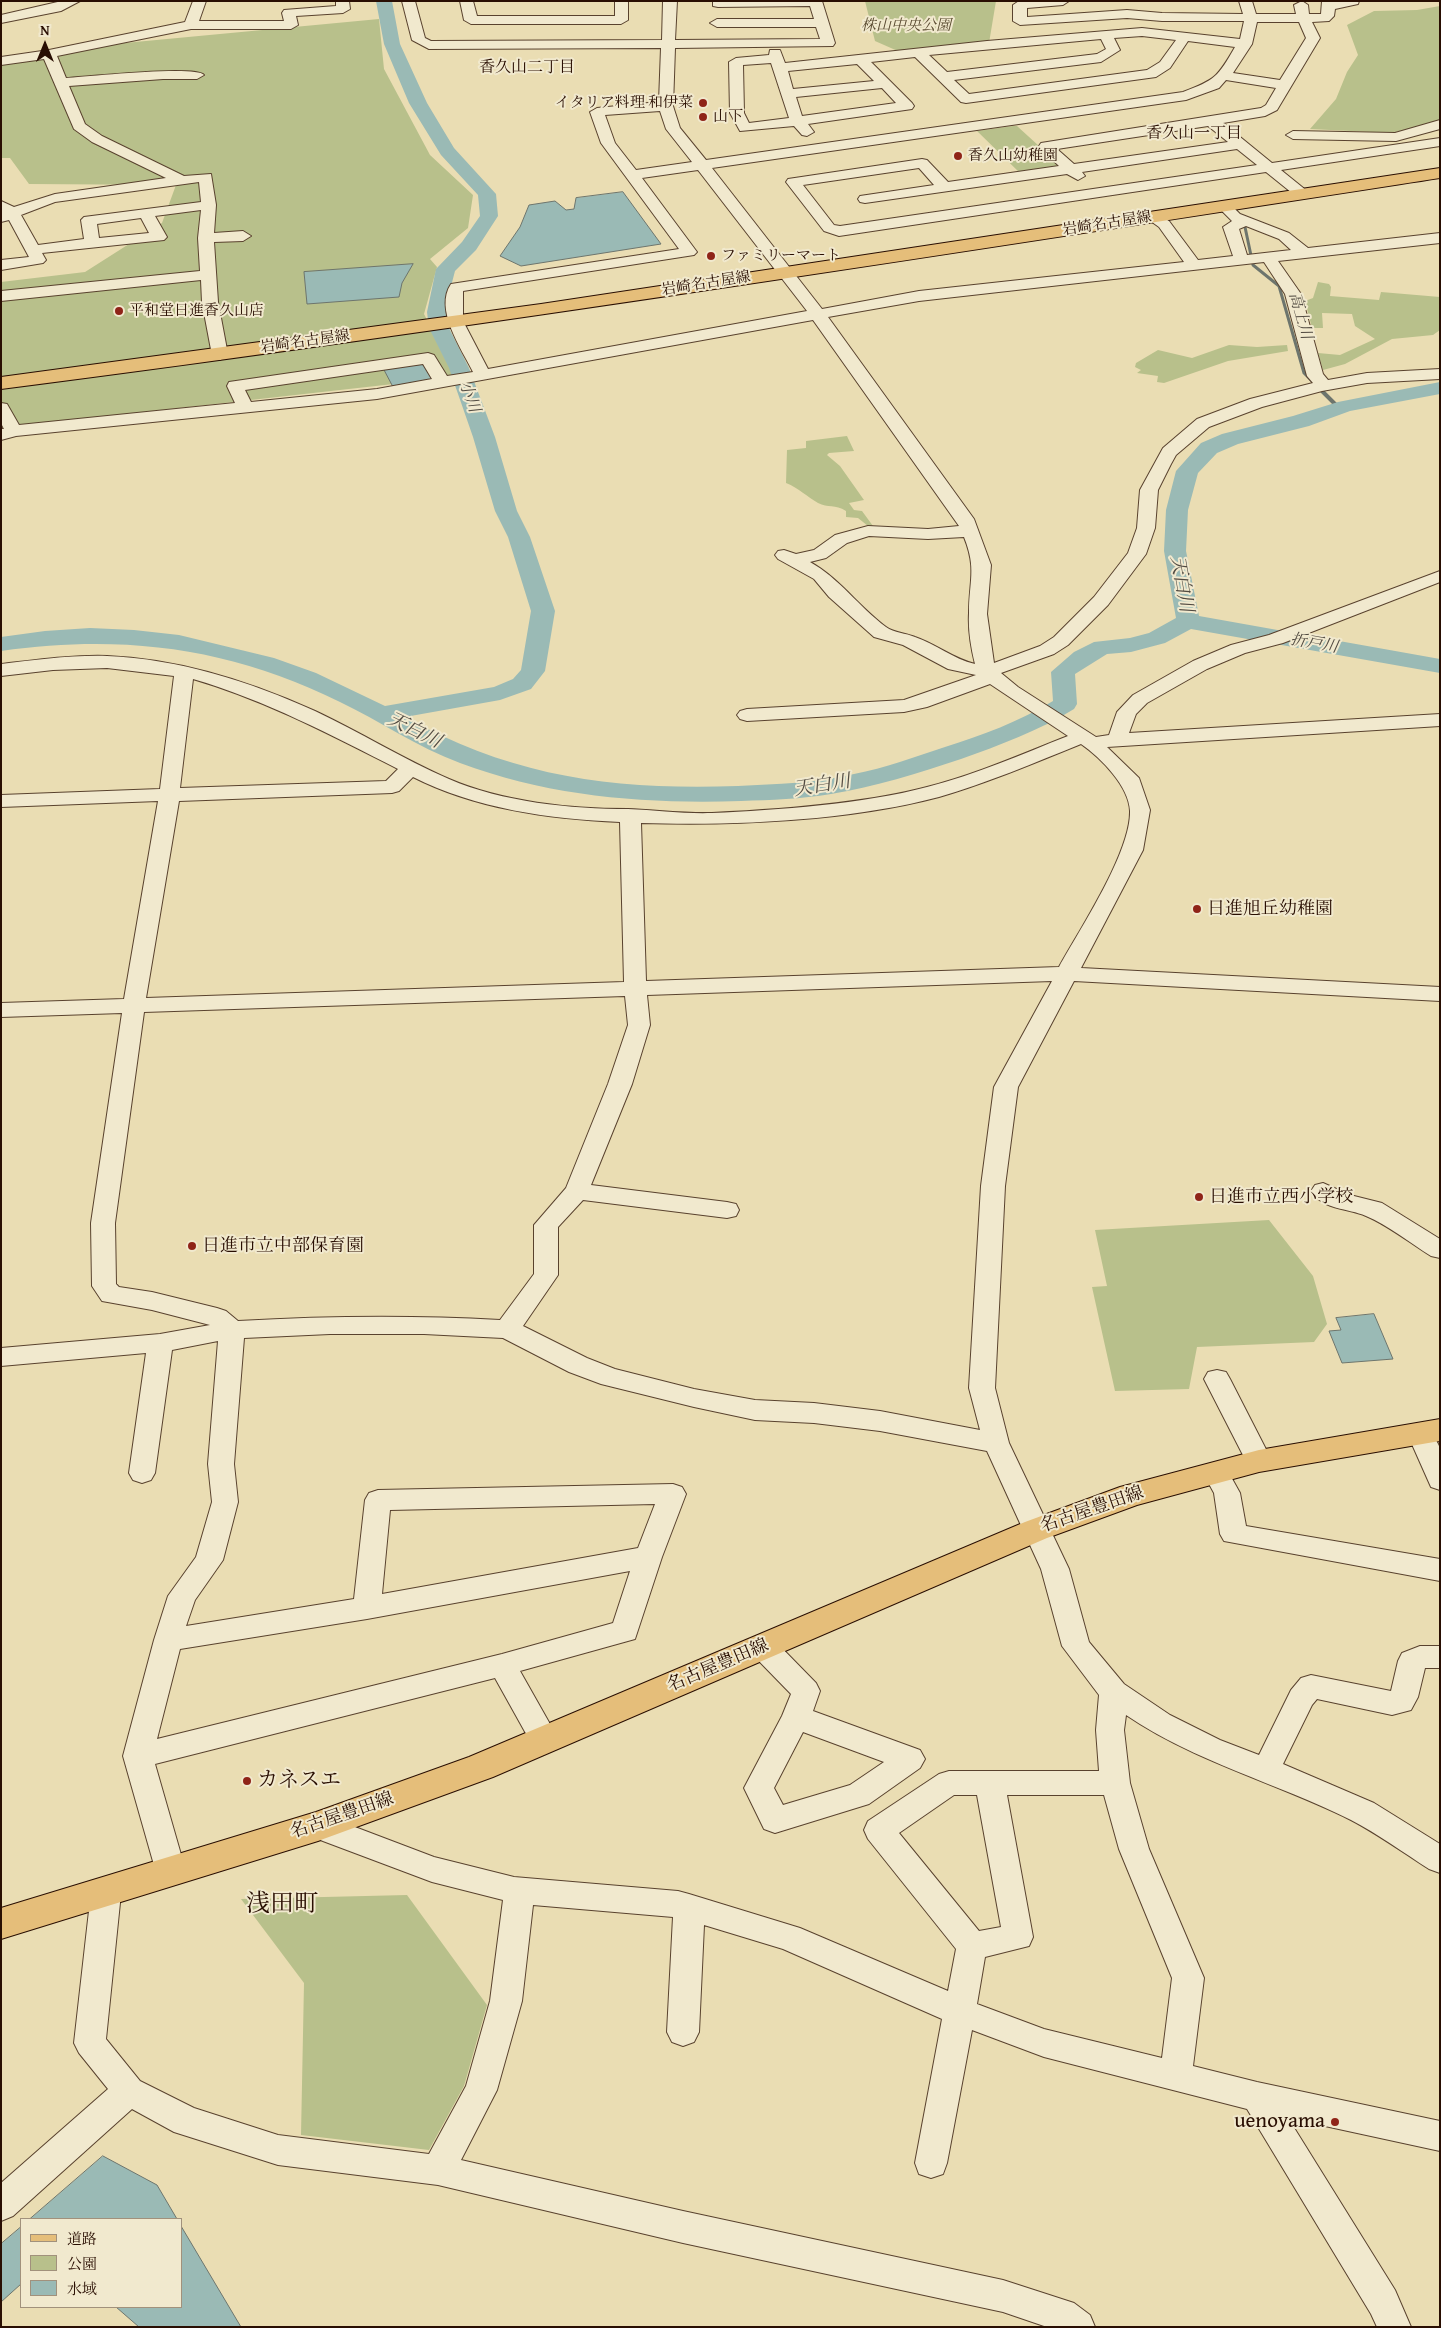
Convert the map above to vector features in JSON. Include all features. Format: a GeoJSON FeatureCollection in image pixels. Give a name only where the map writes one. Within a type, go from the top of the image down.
{"type":"FeatureCollection","features":[{"type":"Feature","properties":{"kind":"main road","name":"岩崎名古屋線"},"geometry":{"type":"LineString","coordinates":[[1,383],[220,355],[1440,173]]}},
{"type":"Feature","properties":{"kind":"main road","name":"名古屋豊田線"},"geometry":{"type":"LineString","coordinates":[[1,1924],[318,1826],[481,1767],[1036,1530],[1131,1495],[1259,1461],[1430,1432]]}},
{"type":"Feature","properties":{"kind":"street"},"geometry":{"type":"LineString","coordinates":[[1,18],[56,8],[74,1]]}},
{"type":"Feature","properties":{"kind":"street"},"geometry":{"type":"LineString","coordinates":[[191,25],[200,1]]}},
{"type":"Feature","properties":{"kind":"street"},"geometry":{"type":"LineString","coordinates":[[1,61],[49,54],[191,25],[291,25],[289,13],[343,9],[342,1]]}},
{"type":"Feature","properties":{"kind":"street"},"geometry":{"type":"LineString","coordinates":[[408,1],[419,40],[430,45],[668,45],[828,43],[815,2],[718,2],[717,23],[720,44]]}},
{"type":"Feature","properties":{"kind":"street"},"geometry":{"type":"LineString","coordinates":[[466,1],[472,20],[621,20],[622,1]]}},
{"type":"Feature","properties":{"kind":"street"},"geometry":{"type":"LineString","coordinates":[[670,1],[666,106],[673,129],[817,313],[965,519],[982,565],[978,614],[981,649],[990,674]]}},
{"type":"Feature","properties":{"kind":"street"},"geometry":{"type":"LineString","coordinates":[[1063,1],[1020,5],[1020,21],[1125,8],[1162,18],[1328,16],[1329,3],[1353,1]]}},
{"type":"Feature","properties":{"kind":"street"},"geometry":{"type":"LineString","coordinates":[[633,175],[1186,96],[1206,89],[1225,76],[1245,44],[1251,17],[1245,1]]}},
{"type":"Feature","properties":{"kind":"street"},"geometry":{"type":"LineString","coordinates":[[1095,193],[1046,146],[1265,112],[1272,107],[1314,38],[1304,17],[1300,1]]}},
{"type":"Feature","properties":{"kind":"street"},"geometry":{"type":"LineString","coordinates":[[581,44],[583,20]]}},
{"type":"Feature","properties":{"kind":"street"},"geometry":{"type":"LineString","coordinates":[[717,23],[821,23]]}},
{"type":"Feature","properties":{"kind":"street"},"geometry":{"type":"LineString","coordinates":[[860,59],[907,106],[746,128],[737,113],[736,62],[778,63],[860,59],[1142,32],[1245,44]]}},
{"type":"Feature","properties":{"kind":"street"},"geometry":{"type":"LineString","coordinates":[[942,76],[1101,58],[1112,52],[1106,35]]}},
{"type":"Feature","properties":{"kind":"street"},"geometry":{"type":"LineString","coordinates":[[920,53],[966,99],[1088,84],[1156,72],[1165,65],[1185,36]]}},
{"type":"Feature","properties":{"kind":"street"},"geometry":{"type":"LineString","coordinates":[[772,44],[797,121],[887,223]]}},
{"type":"Feature","properties":{"kind":"street"},"geometry":{"type":"LineString","coordinates":[[49,54],[79,126],[97,139],[181,180]]}},
{"type":"Feature","properties":{"kind":"street"},"geometry":{"type":"LineString","coordinates":[[1064,63],[1113,107]]}},
{"type":"Feature","properties":{"kind":"street"},"geometry":{"type":"LineString","coordinates":[[60,83],[135,72],[196,75]]}},
{"type":"Feature","properties":{"kind":"street"},"geometry":{"type":"LineString","coordinates":[[1225,76],[1284,85]]}},
{"type":"Feature","properties":{"kind":"street"},"geometry":{"type":"LineString","coordinates":[[788,94],[884,84]]}},
{"type":"Feature","properties":{"kind":"street"},"geometry":{"type":"LineString","coordinates":[[478,376],[451,321],[457,287],[689,252],[608,143],[597,112],[666,106]]}},
{"type":"Feature","properties":{"kind":"street"},"geometry":{"type":"LineString","coordinates":[[1265,112],[1323,158]]}},
{"type":"Feature","properties":{"kind":"street"},"geometry":{"type":"LineString","coordinates":[[1211,121],[1302,194]]}},
{"type":"Feature","properties":{"kind":"street"},"geometry":{"type":"LineString","coordinates":[[1286,129],[1396,137],[1440,124]]}},
{"type":"Feature","properties":{"kind":"street"},"geometry":{"type":"LineString","coordinates":[[944,186],[922,163],[793,182],[833,230],[1440,142]]}},
{"type":"Feature","properties":{"kind":"street"},"geometry":{"type":"LineString","coordinates":[[865,198],[1242,144]]}},
{"type":"Feature","properties":{"kind":"street"},"geometry":{"type":"LineString","coordinates":[[1,265],[38,260],[33,250],[4,212],[55,198],[206,177],[209,205],[206,238],[210,302],[220,355]]}},
{"type":"Feature","properties":{"kind":"street"},"geometry":{"type":"LineString","coordinates":[[92,243],[89,220],[209,205]]}},
{"type":"Feature","properties":{"kind":"street"},"geometry":{"type":"LineString","coordinates":[[1224,206],[1235,217],[1284,236],[1303,252]]}},
{"type":"Feature","properties":{"kind":"street"},"geometry":{"type":"LineString","coordinates":[[33,250],[159,237],[146,212]]}},
{"type":"Feature","properties":{"kind":"street"},"geometry":{"type":"LineString","coordinates":[[1153,217],[1164,224],[1193,264]]}},
{"type":"Feature","properties":{"kind":"street"},"geometry":{"type":"LineString","coordinates":[[1246,221],[1231,227],[1253,258],[1293,294],[1318,386]]}},
{"type":"Feature","properties":{"kind":"street"},"geometry":{"type":"LineString","coordinates":[[206,238],[243,236]]}},
{"type":"Feature","properties":{"kind":"street"},"geometry":{"type":"LineString","coordinates":[[1,408],[8,433],[377,394],[919,296],[1440,238]]}},
{"type":"Feature","properties":{"kind":"street"},"geometry":{"type":"LineString","coordinates":[[1,296],[209,275]]}},
{"type":"Feature","properties":{"kind":"street"},"geometry":{"type":"LineString","coordinates":[[245,408],[235,386],[428,358],[448,382]]}},
{"type":"Feature","properties":{"kind":"street"},"geometry":{"type":"LineString","coordinates":[[747,715],[904,706],[920,703],[1047,650],[1061,641],[1101,601],[1137,554],[1146,528],[1149,490],[1169,452],[1188,434],[1221,415],[1318,386],[1367,378],[1440,374]]}},
{"type":"Feature","properties":{"kind":"street"},"geometry":{"type":"LineString","coordinates":[[970,531],[928,534],[868,532],[841,539],[820,554],[788,557],[820,575],[836,593],[881,633],[910,641],[955,665],[990,674],[1011,691],[1080,735],[1129,778],[1138,799],[1139,818],[1133,850],[1006,1087],[994,1186],[982,1388],[996,1443],[1055,1569],[1076,1646],[1114,1692],[1168,1727],[1210,1748],[1363,1812],[1440,1860]]}},
{"type":"Feature","properties":{"kind":"street"},"geometry":{"type":"LineString","coordinates":[[1117,739],[1127,712],[1140,699],[1200,665],[1238,649],[1276,639],[1440,576]]}},
{"type":"Feature","properties":{"kind":"street"},"geometry":{"type":"LineString","coordinates":[[1,670],[53,664],[107,662],[184,670],[241,687],[307,715],[443,784],[512,804],[572,814],[710,819],[752,817],[891,801],[933,792],[1010,766],[1080,735],[1117,739],[1440,720]]}},
{"type":"Feature","properties":{"kind":"street"},"geometry":{"type":"LineString","coordinates":[[184,670],[169,797],[134,1005],[103,1223],[104,1286],[111,1295],[152,1301],[217,1317],[232,1330]]}},
{"type":"Feature","properties":{"kind":"street"},"geometry":{"type":"LineString","coordinates":[[1,801],[169,797],[392,787],[410,768]]}},
{"type":"Feature","properties":{"kind":"street"},"geometry":{"type":"LineString","coordinates":[[507,1329],[546,1275],[546,1225],[578,1191],[620,1084],[639,1025],[635,987],[630,815]]}},
{"type":"Feature","properties":{"kind":"street"},"geometry":{"type":"LineString","coordinates":[[1,1010],[635,987],[1068,974],[1440,994]]}},
{"type":"Feature","properties":{"kind":"street"},"geometry":{"type":"LineString","coordinates":[[578,1191],[727,1210]]}},
{"type":"Feature","properties":{"kind":"street"},"geometry":{"type":"LineString","coordinates":[[1323,1191],[1343,1202],[1373,1209],[1440,1250]]}},
{"type":"Feature","properties":{"kind":"street"},"geometry":{"type":"LineString","coordinates":[[1,1357],[160,1343],[232,1330],[330,1325],[424,1325],[507,1329],[578,1365],[610,1377],[694,1398],[755,1410],[814,1413],[880,1421],[996,1443]]}},
{"type":"Feature","properties":{"kind":"street"},"geometry":{"type":"LineString","coordinates":[[170,1872],[138,1756],[168,1640],[182,1596],[209,1560],[225,1502],[220,1464],[232,1330]]}},
{"type":"Feature","properties":{"kind":"street"},"geometry":{"type":"LineString","coordinates":[[142,1474],[160,1343]]}},
{"type":"Feature","properties":{"kind":"street"},"geometry":{"type":"LineString","coordinates":[[1217,1379],[1259,1461]]}},
{"type":"Feature","properties":{"kind":"street"},"geometry":{"type":"LineString","coordinates":[[1430,1432],[1440,1480]]}},
{"type":"Feature","properties":{"kind":"street"},"geometry":{"type":"LineString","coordinates":[[1216,1472],[1227,1493],[1234,1534],[1440,1570]]}},
{"type":"Feature","properties":{"kind":"street"},"geometry":{"type":"LineString","coordinates":[[138,1756],[502,1665],[625,1631],[648,1557],[673,1494],[378,1500],[367,1608]]}},
{"type":"Feature","properties":{"kind":"street"},"geometry":{"type":"LineString","coordinates":[[168,1640],[367,1608],[648,1557]]}},
{"type":"Feature","properties":{"kind":"street"},"geometry":{"type":"LineString","coordinates":[[763,1647],[806,1691],[796,1717],[759,1788],[775,1820],[858,1795],[910,1759],[796,1717]]}},
{"type":"Feature","properties":{"kind":"street"},"geometry":{"type":"LineString","coordinates":[[1266,1770],[1301,1698],[1310,1686],[1392,1703],[1401,1702],[1404,1697],[1412,1661],[1420,1657],[1440,1657]]}},
{"type":"Feature","properties":{"kind":"street"},"geometry":{"type":"LineString","coordinates":[[502,1665],[544,1740]]}},
{"type":"Feature","properties":{"kind":"street"},"geometry":{"type":"LineString","coordinates":[[1114,1692],[1110,1730],[1116,1783],[1134,1849],[1188,1978],[1176,2077]]}},
{"type":"Feature","properties":{"kind":"street"},"geometry":{"type":"LineString","coordinates":[[972,1946],[879,1830],[948,1784],[1116,1783]]}},
{"type":"Feature","properties":{"kind":"street"},"geometry":{"type":"LineString","coordinates":[[972,1946],[1018,1937],[990,1784]]}},
{"type":"Feature","properties":{"kind":"street"},"geometry":{"type":"LineString","coordinates":[[318,1826],[432,1869],[519,1891],[678,1904],[689,1907],[790,1937],[959,2011],[1044,2044],[1256,2097],[1440,2136]]}},
{"type":"Feature","properties":{"kind":"street"},"geometry":{"type":"LineString","coordinates":[[438,2170],[481,2090],[506,2002],[519,1891]]}},
{"type":"Feature","properties":{"kind":"street"},"geometry":{"type":"LineString","coordinates":[[106,1893],[90,2043],[129,2091],[186,2121],[278,2150],[438,2170],[683,2227],[1002,2296],[1062,2315],[1078,2327]]}},
{"type":"Feature","properties":{"kind":"street"},"geometry":{"type":"LineString","coordinates":[[684,2032],[689,1907]]}},
{"type":"Feature","properties":{"kind":"street"},"geometry":{"type":"LineString","coordinates":[[930,2163],[972,1946]]}},
{"type":"Feature","properties":{"kind":"street"},"geometry":{"type":"LineString","coordinates":[[1,2205],[129,2091]]}},
{"type":"Feature","properties":{"kind":"street"},"geometry":{"type":"LineString","coordinates":[[1256,2097],[1383,2302],[1394,2327]]}},
{"type":"Feature","properties":{"kind":"green space","name":"株山中央公園"},"geometry":{"type":"Polygon","coordinates":[[[865,1],[996,1],[989,43],[900,52],[875,41],[865,1]]]}},
{"type":"Feature","properties":{"kind":"green space"},"geometry":{"type":"Polygon","coordinates":[[[1440,6],[1440,121],[1392,133],[1310,129],[1336,99],[1347,72],[1358,55],[1347,25],[1374,11],[1417,10],[1440,6]]]}},
{"type":"Feature","properties":{"kind":"green space"},"geometry":{"type":"Polygon","coordinates":[[[379,19],[384,69],[430,155],[473,195],[468,228],[430,259],[437,267],[424,314],[456,377],[1,428],[1,282],[85,272],[162,223],[176,185],[29,184],[10,158],[1,158],[1,61],[114,44],[379,19]]]}},
{"type":"Feature","properties":{"kind":"green space"},"geometry":{"type":"Polygon","coordinates":[[[1017,126],[1061,166],[1022,175],[977,131],[1017,126]]]}},
{"type":"Feature","properties":{"kind":"green space"},"geometry":{"type":"Polygon","coordinates":[[[1318,282],[1329,284],[1331,287],[1330,296],[1379,300],[1381,292],[1440,297],[1440,330],[1433,335],[1392,339],[1345,364],[1323,370],[1318,353],[1340,355],[1375,339],[1355,326],[1352,314],[1322,313],[1323,328],[1312,328],[1305,301],[1313,298],[1318,282]]]}},
{"type":"Feature","properties":{"kind":"green space"},"geometry":{"type":"Polygon","coordinates":[[[1229,345],[1257,347],[1287,345],[1288,351],[1228,361],[1164,383],[1157,382],[1158,376],[1137,373],[1141,370],[1135,367],[1136,363],[1158,350],[1192,358],[1229,345]]]}},
{"type":"Feature","properties":{"kind":"green space"},"geometry":{"type":"Polygon","coordinates":[[[847,436],[854,451],[829,453],[827,455],[840,466],[864,500],[849,503],[854,510],[862,511],[873,526],[868,526],[858,518],[846,517],[846,511],[818,503],[786,483],[787,450],[806,448],[806,441],[847,436]]]}},
{"type":"Feature","properties":{"kind":"green space"},"geometry":{"type":"Polygon","coordinates":[[[1269,1220],[1313,1276],[1327,1324],[1314,1342],[1197,1347],[1189,1389],[1115,1391],[1092,1287],[1107,1286],[1095,1230],[1269,1220]]]}},
{"type":"Feature","properties":{"kind":"green space"},"geometry":{"type":"Polygon","coordinates":[[[407,1895],[487,2005],[464,2086],[429,2150],[301,2135],[304,1983],[241,1899],[407,1895]]]}},
{"type":"Feature","properties":{"kind":"water"},"geometry":{"type":"Polygon","coordinates":[[[623,192],[661,244],[521,266],[500,256],[520,227],[529,205],[555,201],[566,210],[574,209],[576,198],[623,192]]]}},
{"type":"Feature","properties":{"kind":"water"},"geometry":{"type":"Polygon","coordinates":[[[413,264],[402,283],[399,297],[307,304],[304,272],[413,264]]]}},
{"type":"Feature","properties":{"kind":"water"},"geometry":{"type":"Polygon","coordinates":[[[426,360],[435,381],[393,387],[383,368],[426,360]]]}},
{"type":"Feature","properties":{"kind":"water"},"geometry":{"type":"Polygon","coordinates":[[[1374,1314],[1393,1359],[1342,1363],[1329,1331],[1341,1330],[1336,1318],[1374,1314]]]}},
{"type":"Feature","properties":{"kind":"water"},"geometry":{"type":"Polygon","coordinates":[[[103,2156],[157,2185],[176,2218],[31,2218],[103,2156]]]}},
{"type":"Feature","properties":{"kind":"water"},"geometry":{"type":"Polygon","coordinates":[[[20,2228],[20,2285],[1,2302],[1,2244],[20,2228]]]}},
{"type":"Feature","properties":{"kind":"water"},"geometry":{"type":"Polygon","coordinates":[[[182,2228],[241,2327],[139,2327],[117,2308],[182,2308],[182,2228]]]}},
{"type":"Feature","properties":{"kind":"waterway","name":"小川"},"geometry":{"type":"LineString","coordinates":[[381,714],[500,693],[522,684],[533,671],[543,611],[519,537],[506,511],[484,437],[459,368],[439,328],[437,312],[439,294],[446,269],[469,246],[489,216],[487,194],[447,151],[418,103],[392,44],[384,1]]}},
{"type":"Feature","properties":{"kind":"waterway","name":"高上川"},"geometry":{"type":"LineString","coordinates":[[1245,227],[1253,265],[1279,286],[1304,373],[1339,408]]}},
{"type":"Feature","properties":{"kind":"waterway","name":"天白川"},"geometry":{"type":"LineString","coordinates":[[1188,621],[1175,551],[1177,510],[1187,471],[1209,448],[1230,439],[1301,421],[1345,406],[1440,388]]}},
{"type":"Feature","properties":{"kind":"waterway","name":"天白川"},"geometry":{"type":"LineString","coordinates":[[381,714],[451,751],[502,769],[571,786],[674,795],[817,789],[897,771],[997,738],[1024,727],[1065,704],[1063,672],[1083,657],[1102,647],[1131,645],[1157,638],[1188,621]]}},
{"type":"Feature","properties":{"kind":"waterway","name":"折戸川"},"geometry":{"type":"LineString","coordinates":[[1188,621],[1440,666]]}},
{"type":"Feature","properties":{"kind":"waterway","name":"天白川"},"geometry":{"type":"LineString","coordinates":[[1,644],[45,638],[90,636],[134,637],[179,642],[266,663],[348,696],[381,714]]}},
{"type":"Feature","properties":{"kind":"place","name":"イタリア料理 和伊菜"},"geometry":{"type":"Point","coordinates":[703,103]}},
{"type":"Feature","properties":{"kind":"place","name":"山下"},"geometry":{"type":"Point","coordinates":[703,117]}},
{"type":"Feature","properties":{"kind":"place","name":"香久山幼稚園"},"geometry":{"type":"Point","coordinates":[958,156]}},
{"type":"Feature","properties":{"kind":"place","name":"ファミリーマート"},"geometry":{"type":"Point","coordinates":[711,256]}},
{"type":"Feature","properties":{"kind":"place","name":"平和堂日進香久山店"},"geometry":{"type":"Point","coordinates":[119,311]}},
{"type":"Feature","properties":{"kind":"place","name":"日進旭丘幼稚園"},"geometry":{"type":"Point","coordinates":[1197,909]}},
{"type":"Feature","properties":{"kind":"place","name":"日進市立西小学校"},"geometry":{"type":"Point","coordinates":[1199,1197]}},
{"type":"Feature","properties":{"kind":"place","name":"日進市立中部保育園"},"geometry":{"type":"Point","coordinates":[192,1246]}},
{"type":"Feature","properties":{"kind":"place","name":"カネスエ"},"geometry":{"type":"Point","coordinates":[247,1781]}},
{"type":"Feature","properties":{"kind":"place","name":"uenoyama"},"geometry":{"type":"Point","coordinates":[1335,2122]}},
{"type":"Feature","properties":{"kind":"district","name":"香久山二丁目"},"geometry":{"type":"Point","coordinates":[527,68]}},
{"type":"Feature","properties":{"kind":"district","name":"香久山一丁目"},"geometry":{"type":"Point","coordinates":[1194,134]}},
{"type":"Feature","properties":{"kind":"district","name":"浅田町"},"geometry":{"type":"Point","coordinates":[282,1905]}}]}
